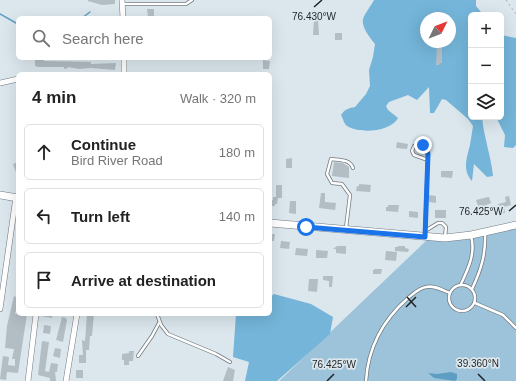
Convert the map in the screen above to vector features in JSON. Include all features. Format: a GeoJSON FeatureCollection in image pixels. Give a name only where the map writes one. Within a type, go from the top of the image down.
{"type":"FeatureCollection","features":[{"type":"Feature","properties":{"kind":"street"},"geometry":{"type":"LineString","coordinates":[[123,2],[123,16]]}},
{"type":"Feature","properties":{"kind":"street"},"geometry":{"type":"LineString","coordinates":[[124,60],[124,72]]}},
{"type":"Feature","properties":{"kind":"street"},"geometry":{"type":"LineString","coordinates":[[0,83],[16,79]]}},
{"type":"Feature","properties":{"kind":"street"},"geometry":{"type":"LineString","coordinates":[[0,195],[16,198]]}},
{"type":"Feature","properties":{"kind":"street"},"geometry":{"type":"LineString","coordinates":[[0,309],[16,205]]}},
{"type":"Feature","properties":{"kind":"street"},"geometry":{"type":"LineString","coordinates":[[272,224],[425,234],[445,238],[485,233],[516,225]]}},
{"type":"Feature","properties":{"kind":"street"},"geometry":{"type":"LineString","coordinates":[[28,381],[36,316]]}},
{"type":"Feature","properties":{"kind":"street"},"geometry":{"type":"LineString","coordinates":[[66,381],[77,316]]}},
{"type":"Feature","properties":{"kind":"lane"},"geometry":{"type":"LineString","coordinates":[[123,2],[186,4],[192,0]]}},
{"type":"Feature","properties":{"kind":"lane"},"geometry":{"type":"LineString","coordinates":[[425,234],[428,160],[428,154],[423,145],[417,144],[414,146],[412,151],[414,155],[428,160]]}},
{"type":"Feature","properties":{"kind":"lane"},"geometry":{"type":"LineString","coordinates":[[346,230],[350,195],[342,184],[332,183],[327,174],[331,158],[344,160],[352,164],[354,168]]}},
{"type":"Feature","properties":{"kind":"lane"},"geometry":{"type":"LineString","coordinates":[[425,234],[438,223],[442,223],[446,227],[445,238]]}},
{"type":"Feature","properties":{"kind":"lane"},"geometry":{"type":"LineString","coordinates":[[472,289],[483,264],[486,247],[485,233]]}},
{"type":"Feature","properties":{"kind":"lane"},"geometry":{"type":"LineString","coordinates":[[461,284],[468,270],[473,251],[471,235]]}},
{"type":"Feature","properties":{"kind":"lane"},"geometry":{"type":"LineString","coordinates":[[461,284],[467,285],[472,289],[475,294],[475,303],[472,307],[466,311],[457,310],[452,306],[449,301],[450,293],[454,287],[461,284]]}},
{"type":"Feature","properties":{"kind":"lane"},"geometry":{"type":"LineString","coordinates":[[366,381],[367,367],[378,336],[387,320],[396,309],[424,287],[434,287],[450,293]]}},
{"type":"Feature","properties":{"kind":"lane"},"geometry":{"type":"LineString","coordinates":[[475,303],[503,315],[516,328]]}},
{"type":"Feature","properties":{"kind":"lane"},"geometry":{"type":"LineString","coordinates":[[158,316],[159,322],[163,329],[173,336],[216,354],[230,362]]}},
{"type":"Feature","properties":{"kind":"lane"},"geometry":{"type":"LineString","coordinates":[[138,356],[152,336],[159,322]]}},
{"type":"Feature","properties":{"kind":"path"},"geometry":{"type":"LineString","coordinates":[[506,0],[516,14]]}},
{"type":"Feature","properties":{"kind":"shaded area"},"geometry":{"type":"Polygon","coordinates":[[[374,0],[476,0],[476,6],[481,12],[468,12],[468,119],[446,100],[442,99],[434,113],[430,113],[429,87],[417,100],[408,95],[389,102],[386,106],[388,110],[398,118],[389,126],[382,129],[367,131],[352,129],[347,126],[341,115],[347,109],[355,107],[366,94],[370,86],[369,70],[375,44],[363,26],[364,17],[374,0]]]}},
{"type":"Feature","properties":{"kind":"shaded area"},"geometry":{"type":"Polygon","coordinates":[[[504,36],[516,38],[516,145],[513,148],[504,147],[505,135],[498,120],[504,120],[504,36]]]}},
{"type":"Feature","properties":{"kind":"shaded area"},"geometry":{"type":"Polygon","coordinates":[[[469,120],[482,120],[493,176],[487,177],[474,164],[472,181],[467,172],[466,163],[473,126],[469,120]]]}},
{"type":"Feature","properties":{"kind":"shaded area"},"geometry":{"type":"Polygon","coordinates":[[[516,227],[516,381],[279,381],[428,239],[466,239],[516,227]]]}},
{"type":"Feature","properties":{"kind":"shaded area"},"geometry":{"type":"Polygon","coordinates":[[[274,294],[311,304],[333,317],[330,334],[277,381],[245,381],[249,362],[233,357],[236,316],[272,316],[272,296],[274,294]]]}},
{"type":"Feature","properties":{"kind":"shaded area"},"geometry":{"type":"Polygon","coordinates":[[[451,372],[457,374],[457,379],[455,381],[434,378],[428,373],[437,374],[451,372]]]}},
{"type":"Feature","properties":{"kind":"building"},"geometry":{"type":"Polygon","coordinates":[[[88,0],[115,0],[115,4],[102,5],[88,0]]]}},
{"type":"Feature","properties":{"kind":"building"},"geometry":{"type":"Polygon","coordinates":[[[147,9],[154,9],[154,16],[148,16],[147,9]]]}},
{"type":"Feature","properties":{"kind":"building"},"geometry":{"type":"Polygon","coordinates":[[[314,19],[318,19],[319,35],[313,35],[314,19]]]}},
{"type":"Feature","properties":{"kind":"building"},"geometry":{"type":"Polygon","coordinates":[[[335,33],[342,33],[342,40],[335,40],[335,33]]]}},
{"type":"Feature","properties":{"kind":"building"},"geometry":{"type":"Polygon","coordinates":[[[437,48],[442,48],[442,63],[436,65],[437,48]]]}},
{"type":"Feature","properties":{"kind":"building"},"geometry":{"type":"Polygon","coordinates":[[[35,60],[91,62],[91,64],[116,63],[115,70],[91,68],[79,69],[68,67],[64,69],[64,67],[35,66],[35,60]]]}},
{"type":"Feature","properties":{"kind":"building"},"geometry":{"type":"Polygon","coordinates":[[[263,60],[270,61],[269,69],[263,69],[263,60]]]}},
{"type":"Feature","properties":{"kind":"building"},"geometry":{"type":"Polygon","coordinates":[[[397,142],[408,144],[407,149],[396,148],[397,142]]]}},
{"type":"Feature","properties":{"kind":"building"},"geometry":{"type":"Polygon","coordinates":[[[292,158],[292,168],[286,168],[286,159],[292,158]]]}},
{"type":"Feature","properties":{"kind":"building"},"geometry":{"type":"Polygon","coordinates":[[[334,162],[343,163],[349,167],[349,178],[332,176],[334,162]]]}},
{"type":"Feature","properties":{"kind":"building"},"geometry":{"type":"Polygon","coordinates":[[[16,163],[16,172],[13,164],[16,163]]]}},
{"type":"Feature","properties":{"kind":"building"},"geometry":{"type":"Polygon","coordinates":[[[441,171],[453,171],[452,178],[441,177],[441,171]]]}},
{"type":"Feature","properties":{"kind":"building"},"geometry":{"type":"Polygon","coordinates":[[[359,184],[371,185],[370,192],[356,191],[359,184]]]}},
{"type":"Feature","properties":{"kind":"building"},"geometry":{"type":"Polygon","coordinates":[[[276,185],[282,185],[282,198],[278,198],[277,204],[272,206],[273,197],[276,197],[276,185]]]}},
{"type":"Feature","properties":{"kind":"building"},"geometry":{"type":"Polygon","coordinates":[[[321,193],[325,193],[325,202],[336,203],[335,210],[319,208],[321,193]]]}},
{"type":"Feature","properties":{"kind":"building"},"geometry":{"type":"Polygon","coordinates":[[[429,195],[436,196],[436,203],[429,202],[429,195]]]}},
{"type":"Feature","properties":{"kind":"building"},"geometry":{"type":"Polygon","coordinates":[[[509,196],[511,205],[504,207],[505,213],[501,214],[498,204],[506,202],[505,197],[509,196]]]}},
{"type":"Feature","properties":{"kind":"building"},"geometry":{"type":"Polygon","coordinates":[[[489,197],[491,203],[482,207],[481,205],[478,206],[476,200],[489,197]]]}},
{"type":"Feature","properties":{"kind":"building"},"geometry":{"type":"Polygon","coordinates":[[[290,201],[296,201],[296,214],[289,213],[290,201]]]}},
{"type":"Feature","properties":{"kind":"building"},"geometry":{"type":"Polygon","coordinates":[[[388,205],[399,205],[398,212],[386,211],[386,207],[388,207],[388,205]]]}},
{"type":"Feature","properties":{"kind":"building"},"geometry":{"type":"Polygon","coordinates":[[[435,210],[446,210],[446,218],[435,218],[435,210]]]}},
{"type":"Feature","properties":{"kind":"building"},"geometry":{"type":"Polygon","coordinates":[[[409,211],[418,212],[418,218],[409,217],[409,211]]]}},
{"type":"Feature","properties":{"kind":"building"},"geometry":{"type":"Polygon","coordinates":[[[272,234],[275,234],[274,241],[272,241],[272,234]]]}},
{"type":"Feature","properties":{"kind":"building"},"geometry":{"type":"Polygon","coordinates":[[[281,241],[290,242],[289,249],[280,248],[281,241]]]}},
{"type":"Feature","properties":{"kind":"building"},"geometry":{"type":"Polygon","coordinates":[[[337,246],[346,246],[346,254],[336,253],[336,249],[333,249],[337,246]]]}},
{"type":"Feature","properties":{"kind":"building"},"geometry":{"type":"Polygon","coordinates":[[[405,246],[405,248],[409,249],[408,252],[395,251],[395,247],[405,246]]]}},
{"type":"Feature","properties":{"kind":"building"},"geometry":{"type":"Polygon","coordinates":[[[296,248],[308,249],[307,256],[295,255],[296,248]]]}},
{"type":"Feature","properties":{"kind":"building"},"geometry":{"type":"Polygon","coordinates":[[[316,250],[328,251],[327,258],[316,258],[316,250]]]}},
{"type":"Feature","properties":{"kind":"building"},"geometry":{"type":"Polygon","coordinates":[[[386,251],[397,252],[396,261],[385,260],[386,251]]]}},
{"type":"Feature","properties":{"kind":"building"},"geometry":{"type":"Polygon","coordinates":[[[382,269],[381,274],[373,274],[373,270],[382,269]]]}},
{"type":"Feature","properties":{"kind":"building"},"geometry":{"type":"Polygon","coordinates":[[[323,276],[333,276],[332,287],[329,287],[329,281],[323,280],[323,276]]]}},
{"type":"Feature","properties":{"kind":"building"},"geometry":{"type":"Polygon","coordinates":[[[309,279],[318,279],[317,292],[308,291],[309,279]]]}},
{"type":"Feature","properties":{"kind":"building"},"geometry":{"type":"Polygon","coordinates":[[[14,296],[16,297],[16,316],[27,316],[18,373],[7,372],[6,380],[0,379],[3,356],[9,357],[8,365],[15,366],[15,359],[12,359],[14,349],[5,348],[7,326],[14,296]]]}},
{"type":"Feature","properties":{"kind":"building"},"geometry":{"type":"Polygon","coordinates":[[[41,316],[52,316],[52,318],[41,316]]]}},
{"type":"Feature","properties":{"kind":"building"},"geometry":{"type":"Polygon","coordinates":[[[87,316],[94,316],[89,350],[86,350],[86,363],[79,363],[79,355],[83,355],[82,340],[85,341],[87,316]]]}},
{"type":"Feature","properties":{"kind":"building"},"geometry":{"type":"Polygon","coordinates":[[[62,317],[66,318],[67,320],[63,342],[56,340],[62,317]]]}},
{"type":"Feature","properties":{"kind":"building"},"geometry":{"type":"Polygon","coordinates":[[[44,325],[51,326],[50,334],[43,333],[44,325]]]}},
{"type":"Feature","properties":{"kind":"building"},"geometry":{"type":"Polygon","coordinates":[[[42,341],[49,342],[45,371],[49,372],[51,363],[58,364],[57,372],[55,372],[56,381],[50,381],[50,378],[38,375],[42,341]]]}},
{"type":"Feature","properties":{"kind":"building"},"geometry":{"type":"Polygon","coordinates":[[[55,348],[61,349],[60,358],[53,356],[55,348]]]}},
{"type":"Feature","properties":{"kind":"building"},"geometry":{"type":"Polygon","coordinates":[[[129,351],[134,351],[133,361],[129,361],[129,365],[124,365],[122,354],[129,353],[129,351]]]}},
{"type":"Feature","properties":{"kind":"building"},"geometry":{"type":"Polygon","coordinates":[[[228,367],[235,370],[233,381],[223,381],[228,367]]]}},
{"type":"Feature","properties":{"kind":"building"},"geometry":{"type":"Polygon","coordinates":[[[76,370],[83,370],[83,378],[76,378],[76,370]]]}},
{"type":"Feature","properties":{"kind":"waterway"},"geometry":{"type":"LineString","coordinates":[[85,16],[90,12]]}},
{"type":"Feature","properties":{"kind":"waterway"},"geometry":{"type":"LineString","coordinates":[[0,14],[16,23]]}},
{"type":"Feature","properties":{"kind":"route"},"geometry":{"type":"LineString","coordinates":[[306,227],[425,237],[428,154],[423,145]]}}]}
